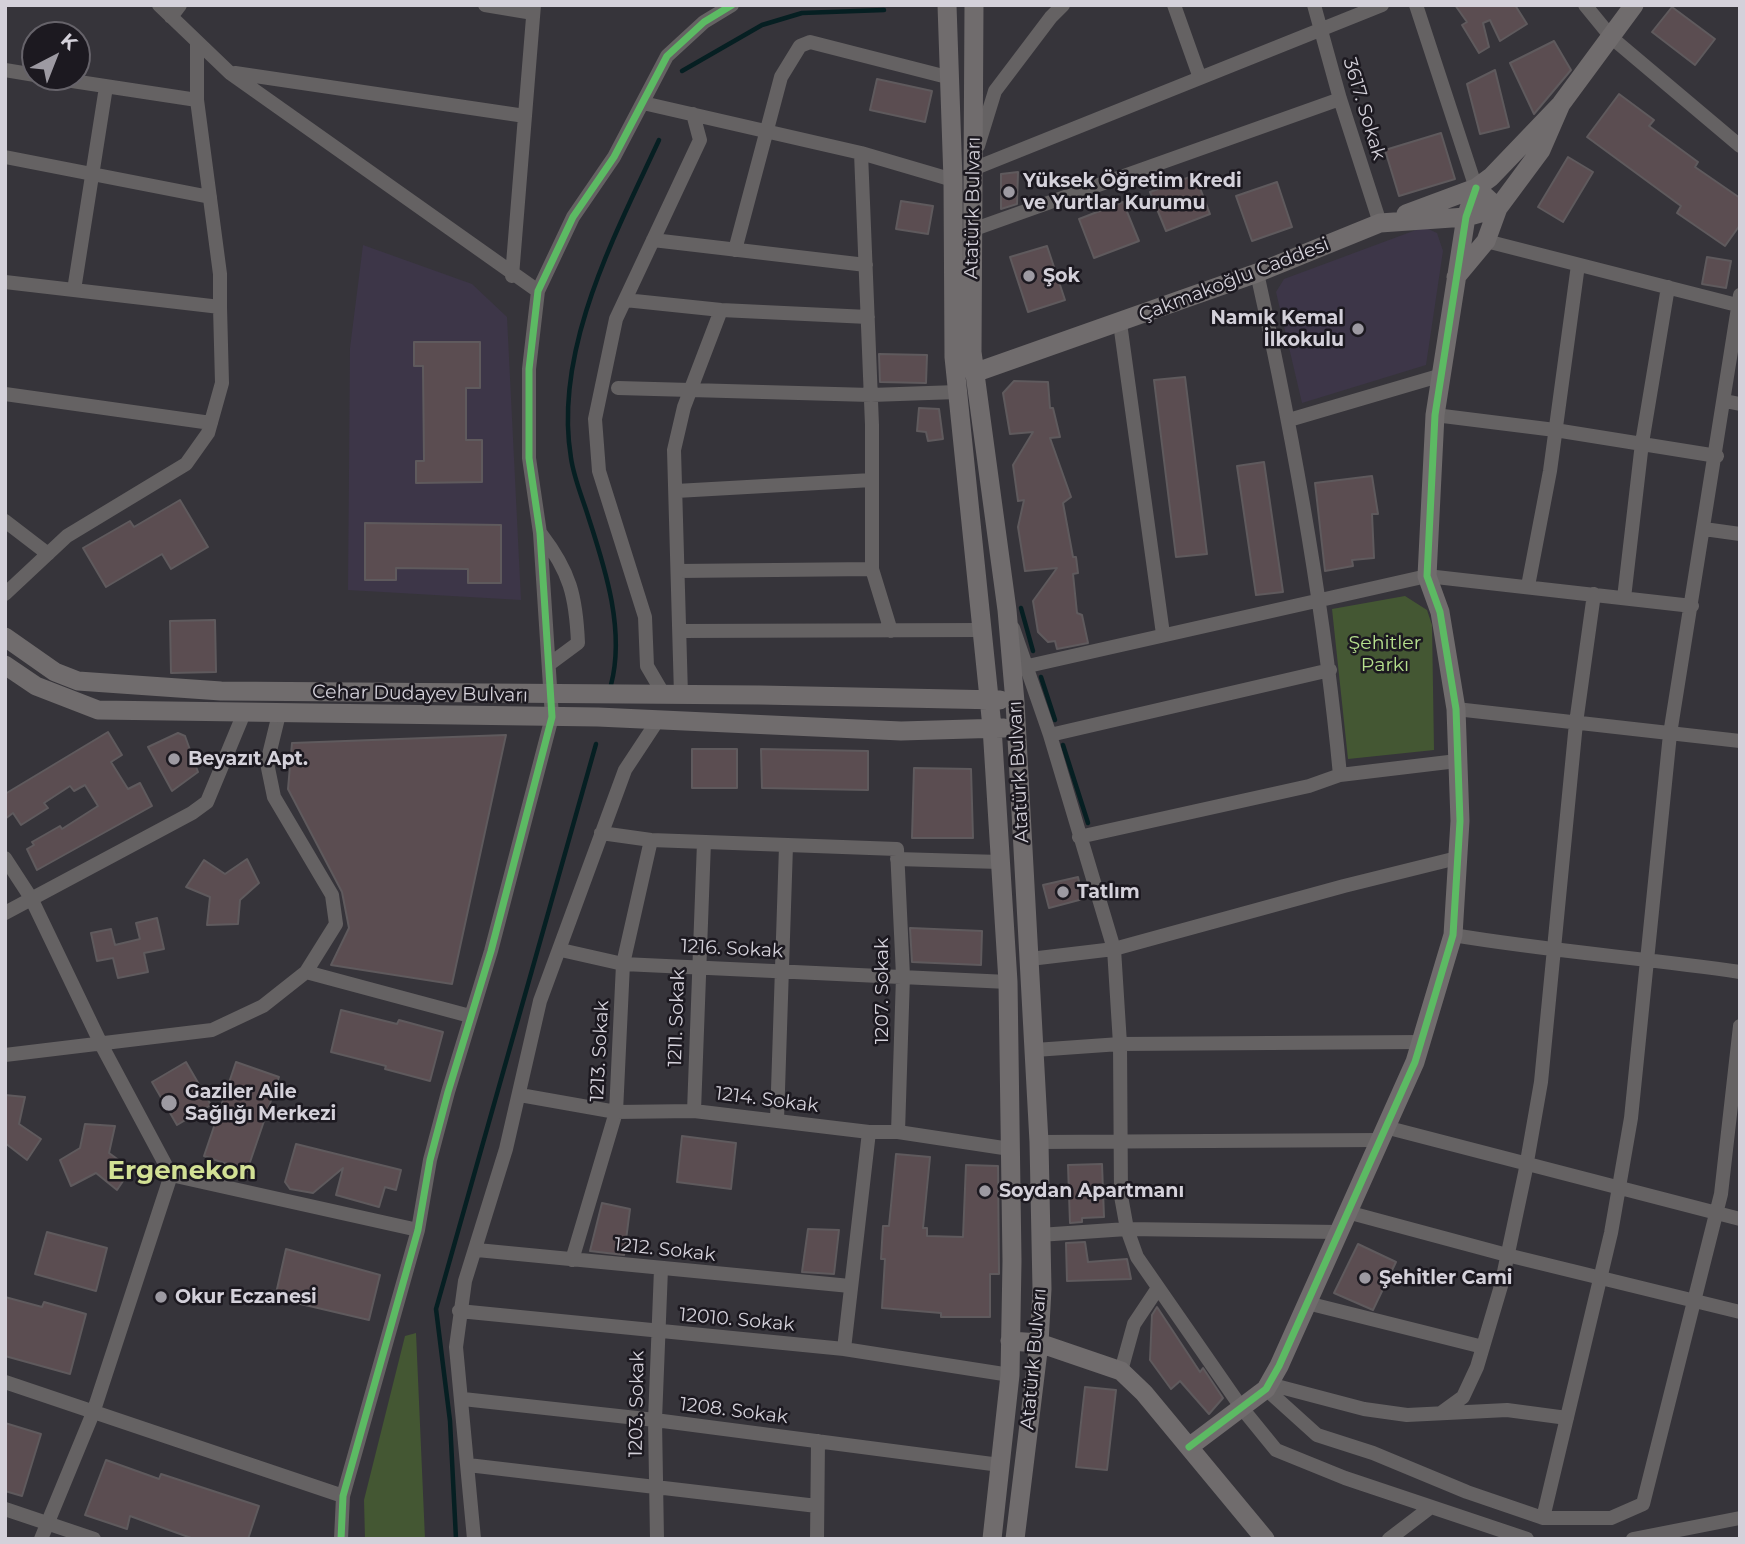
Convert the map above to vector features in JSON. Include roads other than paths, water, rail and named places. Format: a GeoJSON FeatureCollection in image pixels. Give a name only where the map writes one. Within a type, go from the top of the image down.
{"type":"FeatureCollection","features":[{"type":"Feature","properties":{"kind":"street"},"geometry":{"type":"LineString","coordinates":[[159,5],[175,11],[197,42],[230,73],[512,276],[538,291]]}},
{"type":"Feature","properties":{"kind":"street"},"geometry":{"type":"LineString","coordinates":[[485,5],[533,9],[512,276]]}},
{"type":"Feature","properties":{"kind":"street"},"geometry":{"type":"LineString","coordinates":[[341,1539],[343,1496],[418,1230],[430,1160],[491,951],[552,717],[551,663],[540,533],[529,458],[529,369],[538,291],[573,217],[614,157],[667,56],[704,22],[732,5]]}},
{"type":"Feature","properties":{"kind":"street","name":"Atatürk Bulvarı"},"geometry":{"type":"LineString","coordinates":[[947,5],[947,77],[953,180],[954,357],[992,727],[1009,982],[1010,1375],[992,1539]]}},
{"type":"Feature","properties":{"kind":"street","name":"Atatürk Bulvarı"},"geometry":{"type":"LineString","coordinates":[[974,5],[974,373],[1007,610],[1015,702],[1039,1142],[1042,1289],[1039,1343],[1015,1539]]}},
{"type":"Feature","properties":{"kind":"street"},"geometry":{"type":"LineString","coordinates":[[973,164],[995,92],[1063,5]]}},
{"type":"Feature","properties":{"kind":"street"},"geometry":{"type":"LineString","coordinates":[[1174,5],[1200,78]]}},
{"type":"Feature","properties":{"kind":"street","name":"3617. Sokak"},"geometry":{"type":"LineString","coordinates":[[1314,5],[1340,99],[1380,223]]}},
{"type":"Feature","properties":{"kind":"street"},"geometry":{"type":"LineString","coordinates":[[973,164],[1382,5]]}},
{"type":"Feature","properties":{"kind":"street"},"geometry":{"type":"LineString","coordinates":[[1416,5],[1476,188],[1498,208]]}},
{"type":"Feature","properties":{"kind":"street"},"geometry":{"type":"LineString","coordinates":[[1586,5],[1612,38],[1740,146]]}},
{"type":"Feature","properties":{"kind":"street"},"geometry":{"type":"LineString","coordinates":[[1380,223],[1476,188],[1561,104],[1634,5]]}},
{"type":"Feature","properties":{"kind":"street"},"geometry":{"type":"LineString","coordinates":[[5,594],[67,536],[186,464],[208,433],[222,383],[220,307],[210,197],[197,100],[197,42]]}},
{"type":"Feature","properties":{"kind":"street"},"geometry":{"type":"LineString","coordinates":[[735,250],[781,77],[800,46],[810,42],[947,77]]}},
{"type":"Feature","properties":{"kind":"street"},"geometry":{"type":"LineString","coordinates":[[230,73],[525,116]]}},
{"type":"Feature","properties":{"kind":"street"},"geometry":{"type":"LineString","coordinates":[[91,85],[197,100]]}},
{"type":"Feature","properties":{"kind":"street"},"geometry":{"type":"LineString","coordinates":[[74,290],[106,88]]}},
{"type":"Feature","properties":{"kind":"street"},"geometry":{"type":"LineString","coordinates":[[972,230],[1340,99]]}},
{"type":"Feature","properties":{"kind":"street"},"geometry":{"type":"LineString","coordinates":[[643,103],[862,153],[953,180]]}},
{"type":"Feature","properties":{"kind":"street"},"geometry":{"type":"LineString","coordinates":[[1456,277],[1486,240],[1498,208],[1541,150],[1561,104]]}},
{"type":"Feature","properties":{"kind":"street"},"geometry":{"type":"LineString","coordinates":[[672,695],[647,666],[645,617],[599,471],[595,419],[616,319],[700,140],[693,114]]}},
{"type":"Feature","properties":{"kind":"street"},"geometry":{"type":"LineString","coordinates":[[862,153],[871,395],[872,569],[891,631]]}},
{"type":"Feature","properties":{"kind":"street"},"geometry":{"type":"LineString","coordinates":[[5,157],[210,197]]}},
{"type":"Feature","properties":{"kind":"street"},"geometry":{"type":"LineString","coordinates":[[1189,1447],[1267,1386],[1307,1303],[1421,1042],[1453,935],[1457,858],[1456,709],[1440,612],[1427,576],[1435,415],[1466,217],[1476,188]]}},
{"type":"Feature","properties":{"kind":"street","name":"Çakmakoğlu Caddesi"},"geometry":{"type":"LineString","coordinates":[[974,373],[1257,273],[1380,223],[1466,217],[1498,208]]}},
{"type":"Feature","properties":{"kind":"street"},"geometry":{"type":"LineString","coordinates":[[653,240],[866,265]]}},
{"type":"Feature","properties":{"kind":"street"},"geometry":{"type":"LineString","coordinates":[[1486,240],[1668,287],[1738,300],[1733,403],[1717,456],[1670,734],[1631,1118],[1601,1277],[1543,1518]]}},
{"type":"Feature","properties":{"kind":"street"},"geometry":{"type":"LineString","coordinates":[[1528,586],[1555,430],[1578,265]]}},
{"type":"Feature","properties":{"kind":"street"},"geometry":{"type":"LineString","coordinates":[[1257,273],[1289,420],[1319,599],[1330,670],[1340,775]]}},
{"type":"Feature","properties":{"kind":"street"},"geometry":{"type":"LineString","coordinates":[[5,282],[220,307]]}},
{"type":"Feature","properties":{"kind":"street"},"geometry":{"type":"LineString","coordinates":[[1624,598],[1642,443],[1668,287]]}},
{"type":"Feature","properties":{"kind":"street"},"geometry":{"type":"LineString","coordinates":[[625,300],[721,310],[868,317]]}},
{"type":"Feature","properties":{"kind":"street"},"geometry":{"type":"LineString","coordinates":[[672,695],[680,631],[674,450],[689,392],[721,310]]}},
{"type":"Feature","properties":{"kind":"street"},"geometry":{"type":"LineString","coordinates":[[1120,323],[1164,634]]}},
{"type":"Feature","properties":{"kind":"street"},"geometry":{"type":"LineString","coordinates":[[1289,420],[1442,375]]}},
{"type":"Feature","properties":{"kind":"street"},"geometry":{"type":"LineString","coordinates":[[618,388],[871,395],[957,392]]}},
{"type":"Feature","properties":{"kind":"street"},"geometry":{"type":"LineString","coordinates":[[5,394],[211,422]]}},
{"type":"Feature","properties":{"kind":"street"},"geometry":{"type":"LineString","coordinates":[[1435,415],[1555,430],[1717,456]]}},
{"type":"Feature","properties":{"kind":"street"},"geometry":{"type":"LineString","coordinates":[[676,491],[872,480]]}},
{"type":"Feature","properties":{"kind":"street"},"geometry":{"type":"LineString","coordinates":[[5,521],[48,554]]}},
{"type":"Feature","properties":{"kind":"street"},"geometry":{"type":"LineString","coordinates":[[1704,529],[1740,534]]}},
{"type":"Feature","properties":{"kind":"street"},"geometry":{"type":"LineString","coordinates":[[540,533],[559,558],[577,603],[578,643],[551,663]]}},
{"type":"Feature","properties":{"kind":"street"},"geometry":{"type":"LineString","coordinates":[[678,571],[872,569]]}},
{"type":"Feature","properties":{"kind":"street"},"geometry":{"type":"LineString","coordinates":[[1028,666],[1427,576],[1692,606]]}},
{"type":"Feature","properties":{"kind":"street"},"geometry":{"type":"LineString","coordinates":[[1441,1413],[1463,1397],[1483,1348],[1527,1162],[1541,1082],[1576,723],[1594,594]]}},
{"type":"Feature","properties":{"kind":"street"},"geometry":{"type":"LineString","coordinates":[[1007,610],[1050,735],[1114,949],[1121,1044],[1121,1196],[1127,1229],[1137,1257],[1241,1407],[1276,1450],[1345,1478],[1526,1539]]}},
{"type":"Feature","properties":{"kind":"street"},"geometry":{"type":"LineString","coordinates":[[680,631],[982,630]]}},
{"type":"Feature","properties":{"kind":"street","name":"Cehar Dudayev Bulvarı"},"geometry":{"type":"LineString","coordinates":[[5,637],[55,672],[78,681],[221,691],[988,699],[1015,702]]}},
{"type":"Feature","properties":{"kind":"street","name":"Cehar Dudayev Bulvarı"},"geometry":{"type":"LineString","coordinates":[[5,665],[36,686],[98,710],[552,717],[901,731],[1016,728]]}},
{"type":"Feature","properties":{"kind":"street"},"geometry":{"type":"LineString","coordinates":[[1050,735],[1330,670]]}},
{"type":"Feature","properties":{"kind":"street"},"geometry":{"type":"LineString","coordinates":[[1456,709],[1740,741]]}},
{"type":"Feature","properties":{"kind":"street"},"geometry":{"type":"LineString","coordinates":[[5,913],[192,813],[207,802],[244,713]]}},
{"type":"Feature","properties":{"kind":"street"},"geometry":{"type":"LineString","coordinates":[[5,1055],[102,1046],[212,1030],[263,1006],[306,972],[336,924],[332,895],[274,797],[267,763],[279,714]]}},
{"type":"Feature","properties":{"kind":"street"},"geometry":{"type":"LineString","coordinates":[[474,1539],[463,1399],[456,1347],[459,1311],[520,1095],[540,1001],[625,770],[658,720]]}},
{"type":"Feature","properties":{"kind":"street"},"geometry":{"type":"LineString","coordinates":[[1079,837],[1309,786],[1340,775],[1458,761]]}},
{"type":"Feature","properties":{"kind":"street"},"geometry":{"type":"LineString","coordinates":[[601,833],[651,840],[786,846],[1000,862]]}},
{"type":"Feature","properties":{"kind":"street","name":"1213. Sokak"},"geometry":{"type":"LineString","coordinates":[[572,1260],[617,1112],[623,964],[651,840]]}},
{"type":"Feature","properties":{"kind":"street","name":"1211. Sokak"},"geometry":{"type":"LineString","coordinates":[[694,1111],[697,967],[704,842]]}},
{"type":"Feature","properties":{"kind":"street"},"geometry":{"type":"LineString","coordinates":[[777,1120],[786,846]]}},
{"type":"Feature","properties":{"kind":"street","name":"1207. Sokak"},"geometry":{"type":"LineString","coordinates":[[897,854],[903,976],[898,1132]]}},
{"type":"Feature","properties":{"kind":"street"},"geometry":{"type":"LineString","coordinates":[[5,858],[31,898],[102,1046],[171,1175],[93,1413],[41,1539]]}},
{"type":"Feature","properties":{"kind":"street"},"geometry":{"type":"LineString","coordinates":[[1030,959],[1114,949],[1457,858]]}},
{"type":"Feature","properties":{"kind":"street"},"geometry":{"type":"LineString","coordinates":[[1453,935],[1554,952],[1647,959],[1740,972]]}},
{"type":"Feature","properties":{"kind":"street","name":"1216. Sokak"},"geometry":{"type":"LineString","coordinates":[[561,950],[623,964],[1009,982]]}},
{"type":"Feature","properties":{"kind":"street"},"geometry":{"type":"LineString","coordinates":[[306,972],[470,1016]]}},
{"type":"Feature","properties":{"kind":"street"},"geometry":{"type":"LineString","coordinates":[[1267,1386],[1317,1435],[1373,1453],[1467,1492],[1543,1518],[1611,1518],[1643,1504],[1717,1212],[1734,1126],[1740,1026]]}},
{"type":"Feature","properties":{"kind":"street"},"geometry":{"type":"LineString","coordinates":[[1035,1050],[1121,1044],[1421,1042]]}},
{"type":"Feature","properties":{"kind":"street","name":"1214. Sokak"},"geometry":{"type":"LineString","coordinates":[[520,1095],[617,1112],[694,1111],[869,1132],[898,1132],[1010,1149]]}},
{"type":"Feature","properties":{"kind":"street"},"geometry":{"type":"LineString","coordinates":[[844,1349],[869,1132]]}},
{"type":"Feature","properties":{"kind":"street"},"geometry":{"type":"LineString","coordinates":[[1039,1142],[1382,1133],[1527,1162],[1740,1219]]}},
{"type":"Feature","properties":{"kind":"street"},"geometry":{"type":"LineString","coordinates":[[171,1175],[418,1230]]}},
{"type":"Feature","properties":{"kind":"street"},"geometry":{"type":"LineString","coordinates":[[1347,1212],[1507,1255],[1740,1312]]}},
{"type":"Feature","properties":{"kind":"street"},"geometry":{"type":"LineString","coordinates":[[1039,1235],[1127,1229],[1338,1233]]}},
{"type":"Feature","properties":{"kind":"street","name":"1212. Sokak"},"geometry":{"type":"LineString","coordinates":[[477,1250],[850,1286]]}},
{"type":"Feature","properties":{"kind":"street","name":"1203. Sokak"},"geometry":{"type":"LineString","coordinates":[[657,1539],[655,1420],[661,1269]]}},
{"type":"Feature","properties":{"kind":"street"},"geometry":{"type":"LineString","coordinates":[[1121,1371],[1133,1324],[1158,1288]]}},
{"type":"Feature","properties":{"kind":"street"},"geometry":{"type":"LineString","coordinates":[[1307,1303],[1483,1348]]}},
{"type":"Feature","properties":{"kind":"street","name":"12010. Sokak"},"geometry":{"type":"LineString","coordinates":[[459,1311],[844,1349],[1010,1375]]}},
{"type":"Feature","properties":{"kind":"street"},"geometry":{"type":"LineString","coordinates":[[1010,1341],[1039,1343],[1121,1371],[1144,1393],[1265,1539]]}},
{"type":"Feature","properties":{"kind":"street"},"geometry":{"type":"LineString","coordinates":[[5,1382],[343,1496]]}},
{"type":"Feature","properties":{"kind":"street"},"geometry":{"type":"LineString","coordinates":[[1267,1386],[1364,1409],[1407,1415],[1507,1410],[1567,1418]]}},
{"type":"Feature","properties":{"kind":"street","name":"1208. Sokak"},"geometry":{"type":"LineString","coordinates":[[463,1399],[655,1420],[1000,1465]]}},
{"type":"Feature","properties":{"kind":"street"},"geometry":{"type":"LineString","coordinates":[[817,1539],[818,1441]]}},
{"type":"Feature","properties":{"kind":"street"},"geometry":{"type":"LineString","coordinates":[[468,1465],[817,1506]]}},
{"type":"Feature","properties":{"kind":"street"},"geometry":{"type":"LineString","coordinates":[[1398,1536],[1431,1507]]}},
{"type":"Feature","properties":{"kind":"street"},"geometry":{"type":"LineString","coordinates":[[5,1509],[94,1539]]}},
{"type":"Feature","properties":{"kind":"street"},"geometry":{"type":"LineString","coordinates":[[1633,1539],[1676,1537],[1740,1518]]}},
{"type":"Feature","properties":{"kind":"waterway"},"geometry":{"type":"LineString","coordinates":[[682,71],[762,25],[802,13],[884,10]]}},
{"type":"Feature","properties":{"kind":"waterway"},"geometry":{"type":"LineString","coordinates":[[611,685],[615,664],[615,622],[602,559],[572,466],[568,417],[571,376],[579,335],[592,294],[607,254],[659,140]]}},
{"type":"Feature","properties":{"kind":"waterway"},"geometry":{"type":"LineString","coordinates":[[1021,608],[1033,651]]}},
{"type":"Feature","properties":{"kind":"waterway"},"geometry":{"type":"LineString","coordinates":[[1041,677],[1055,720]]}},
{"type":"Feature","properties":{"kind":"waterway"},"geometry":{"type":"LineString","coordinates":[[456,1539],[450,1421],[436,1309],[596,744]]}},
{"type":"Feature","properties":{"kind":"waterway"},"geometry":{"type":"LineString","coordinates":[[1063,745],[1088,823]]}},
{"type":"Feature","properties":{"kind":"place","name":"Yüksek Öğretim Kredi ve Yurtlar Kurumu"},"geometry":{"type":"Point","coordinates":[1009,192]}},
{"type":"Feature","properties":{"kind":"place","name":"Şok"},"geometry":{"type":"Point","coordinates":[1029,276]}},
{"type":"Feature","properties":{"kind":"place","name":"Namık Kemal İlkokulu"},"geometry":{"type":"Point","coordinates":[1358,329]}},
{"type":"Feature","properties":{"kind":"place","name":"Beyazıt Apt."},"geometry":{"type":"Point","coordinates":[174,759]}},
{"type":"Feature","properties":{"kind":"place","name":"Tatlım"},"geometry":{"type":"Point","coordinates":[1063,892]}},
{"type":"Feature","properties":{"kind":"place","name":"Gaziler Aile Sağlığı Merkezi"},"geometry":{"type":"Point","coordinates":[169,1103]}},
{"type":"Feature","properties":{"kind":"place","name":"Soydan Apartmanı"},"geometry":{"type":"Point","coordinates":[985,1191]}},
{"type":"Feature","properties":{"kind":"place","name":"Şehitler Cami"},"geometry":{"type":"Point","coordinates":[1365,1278]}},
{"type":"Feature","properties":{"kind":"place","name":"Okur Eczanesi"},"geometry":{"type":"Point","coordinates":[161,1297]}},
{"type":"Feature","properties":{"kind":"district","name":"Ergenekon"},"geometry":{"type":"Point","coordinates":[182,1171]}},
{"type":"Feature","properties":{"kind":"park label","name":"Şehitler Parkı"},"geometry":{"type":"Point","coordinates":[1385,654]}}]}
